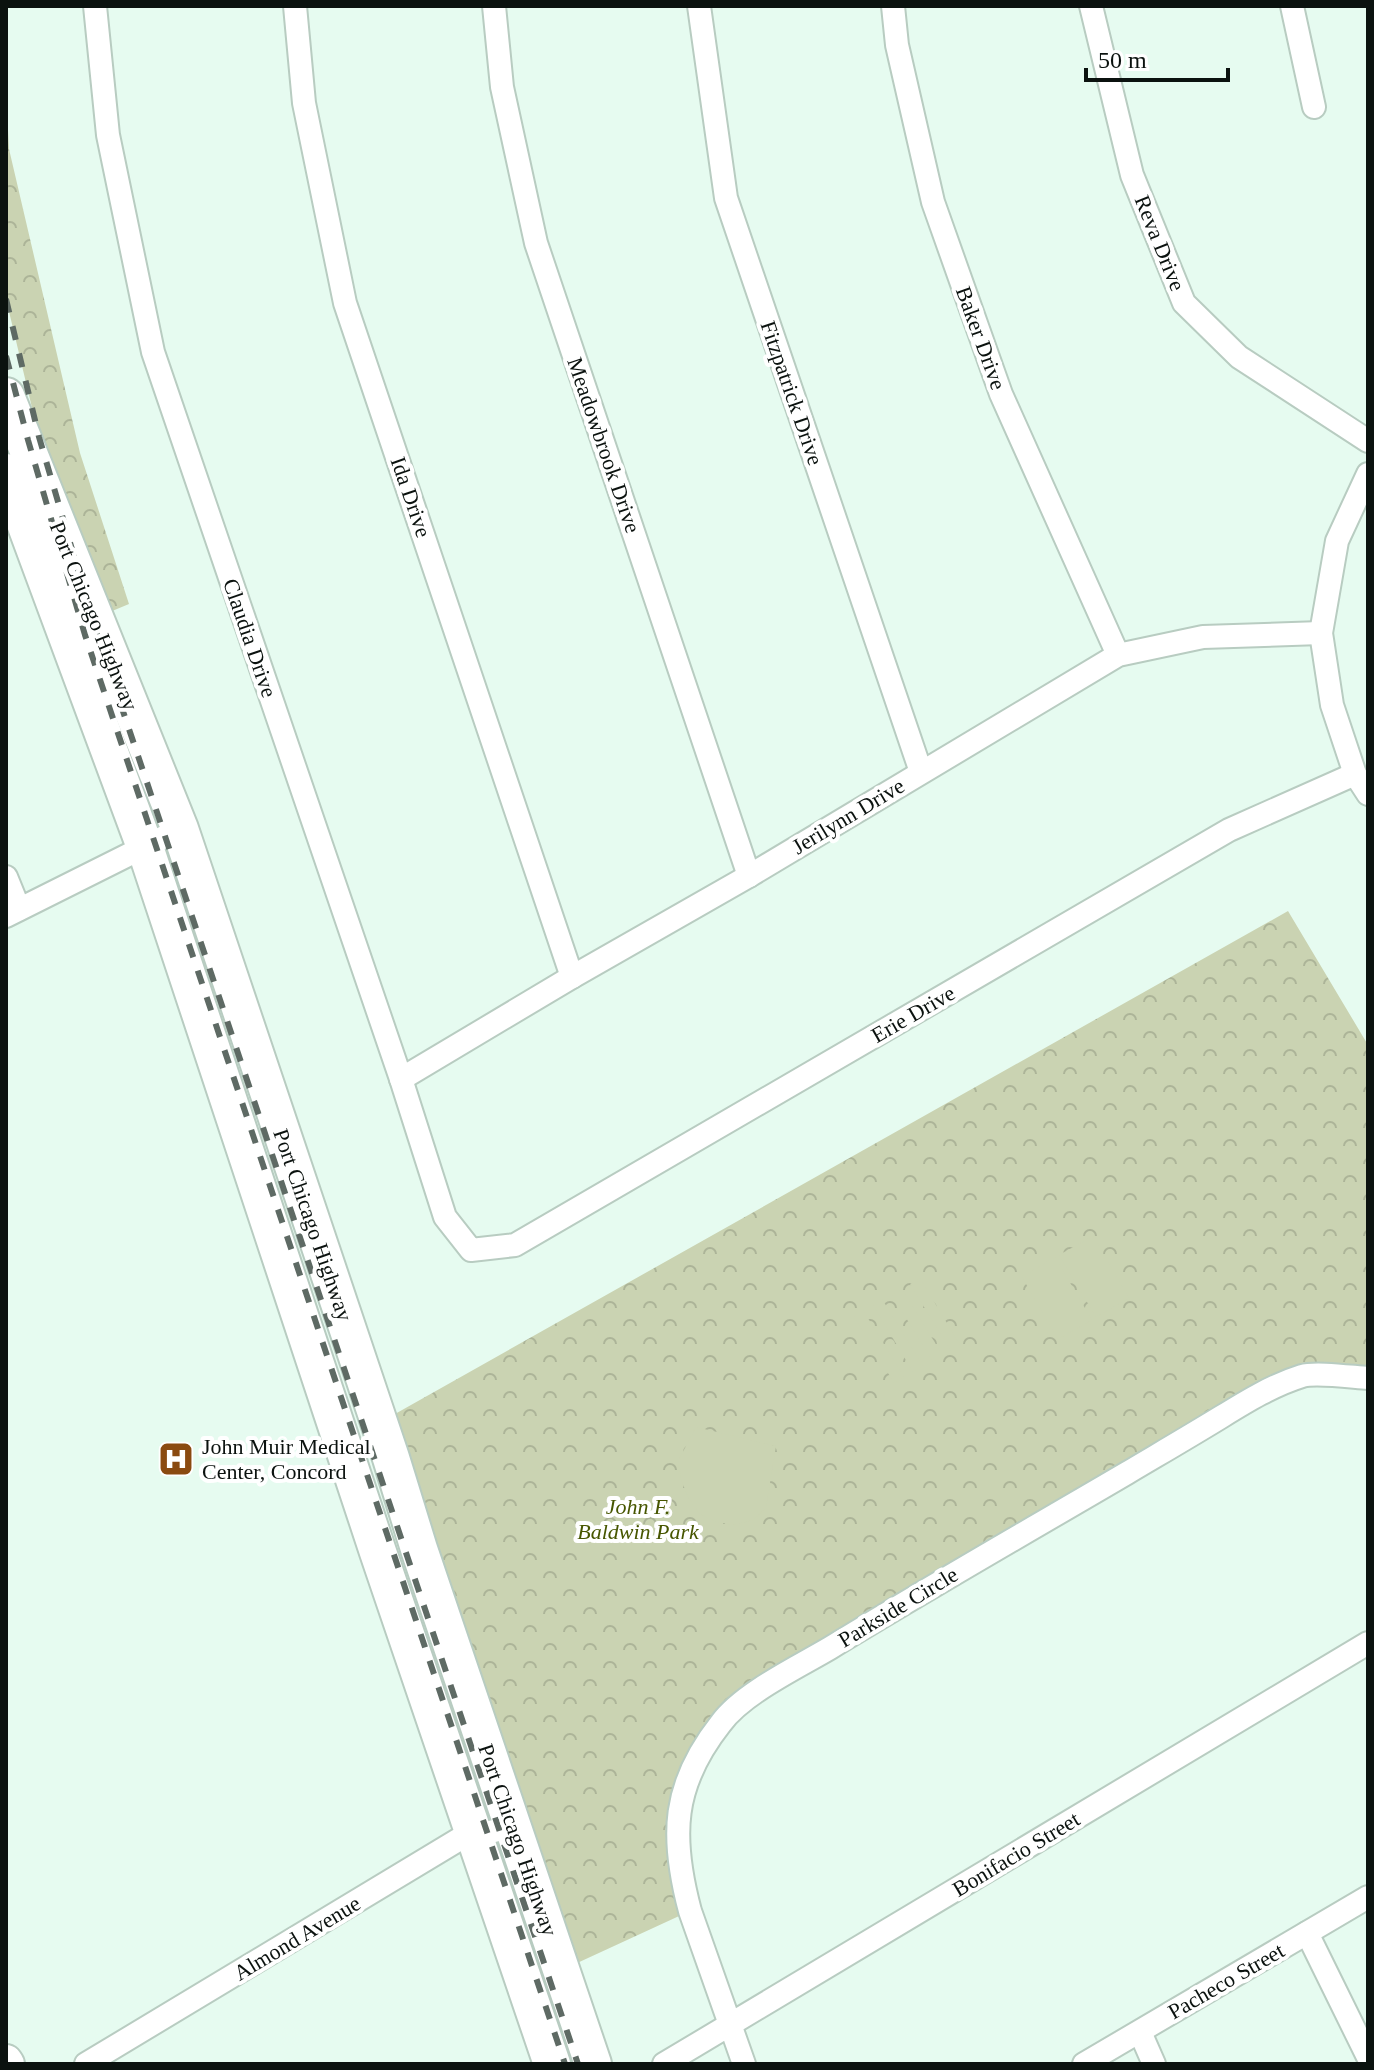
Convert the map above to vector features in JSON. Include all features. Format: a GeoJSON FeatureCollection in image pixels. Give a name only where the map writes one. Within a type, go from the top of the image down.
{"type":"FeatureCollection","features":[{"type":"Feature","properties":{"kind":"main road","name":"Port Chicago Highway"},"geometry":{"type":"LineString","coordinates":[[6,396],[180,829],[593,2064]]}},
{"type":"Feature","properties":{"kind":"main road","name":"Port Chicago Highway"},"geometry":{"type":"LineString","coordinates":[[6,472],[145,847],[378,1552],[552,2064]]}},
{"type":"Feature","properties":{"kind":"main road"},"geometry":{"type":"LineString","coordinates":[[378,1552],[418,1543]]}},
{"type":"Feature","properties":{"kind":"street","name":"Claudia Drive"},"geometry":{"type":"LineString","coordinates":[[95,6],[108,135],[153,352],[401,1079],[445,1217],[471,1250]]}},
{"type":"Feature","properties":{"kind":"street","name":"Ida Drive"},"geometry":{"type":"LineString","coordinates":[[295,6],[304,103],[345,303],[572,977]]}},
{"type":"Feature","properties":{"kind":"street","name":"Meadowbrook Drive"},"geometry":{"type":"LineString","coordinates":[[494,6],[502,87],[536,243],[749,876]]}},
{"type":"Feature","properties":{"kind":"street","name":"Fitzpatrick Drive"},"geometry":{"type":"LineString","coordinates":[[699,6],[726,198],[921,772]]}},
{"type":"Feature","properties":{"kind":"street","name":"Baker Drive"},"geometry":{"type":"LineString","coordinates":[[893,6],[897,45],[933,202],[1001,394],[1118,655]]}},
{"type":"Feature","properties":{"kind":"street","name":"Reva Drive"},"geometry":{"type":"LineString","coordinates":[[1091,6],[1132,175],[1184,303],[1239,357],[1368,441]]}},
{"type":"Feature","properties":{"kind":"street"},"geometry":{"type":"LineString","coordinates":[[1292,6],[1314,107]]}},
{"type":"Feature","properties":{"kind":"street"},"geometry":{"type":"LineString","coordinates":[[1368,474],[1337,541],[1321,633],[1332,705],[1355,774],[1368,794]]}},
{"type":"Feature","properties":{"kind":"street","name":"Jerilynn Drive"},"geometry":{"type":"LineString","coordinates":[[401,1079],[749,876],[1118,655],[1203,637],[1321,633]]}},
{"type":"Feature","properties":{"kind":"street","name":"Erie Drive"},"geometry":{"type":"LineString","coordinates":[[471,1250],[515,1245],[1229,830],[1355,774]]}},
{"type":"Feature","properties":{"kind":"street"},"geometry":{"type":"LineString","coordinates":[[6,877],[12,912],[180,829]]}},
{"type":"Feature","properties":{"kind":"street","name":"Parkside Circle"},"geometry":{"type":"LineString","coordinates":[[744,2064],[690,1911],[678,1846],[679,1810],[688,1777],[701,1750],[723,1719],[749,1697],[923,1591],[1261,1393],[1305,1375],[1368,1378]]}},
{"type":"Feature","properties":{"kind":"street","name":"Bonifacio Street"},"geometry":{"type":"LineString","coordinates":[[664,2064],[1368,1643]]}},
{"type":"Feature","properties":{"kind":"street","name":"Almond Avenue"},"geometry":{"type":"LineString","coordinates":[[86,2064],[458,1840],[514,1826]]}},
{"type":"Feature","properties":{"kind":"street","name":"Pacheco Street"},"geometry":{"type":"LineString","coordinates":[[1084,2064],[1368,1897]]}},
{"type":"Feature","properties":{"kind":"street"},"geometry":{"type":"LineString","coordinates":[[1307,1933],[1368,2057]]}},
{"type":"Feature","properties":{"kind":"street"},"geometry":{"type":"LineString","coordinates":[[1140,2032],[1154,2064]]}},
{"type":"Feature","properties":{"kind":"green space"},"geometry":{"type":"Polygon","coordinates":[[[6,91],[9,149],[80,453],[129,604],[93,619],[39,437],[6,299],[6,91]]]}},
{"type":"Feature","properties":{"kind":"green space","name":"John F. Baldwin Park"},"geometry":{"type":"Polygon","coordinates":[[[1288,911],[1368,1045],[1368,1378],[1305,1375],[749,1697],[688,1777],[690,1911],[562,1970],[379,1423],[1288,911]]]}},
{"type":"Feature","properties":{"kind":"green space"},"geometry":{"type":"Polygon","coordinates":[[[1093,1236],[1129,1298],[1096,1317],[1059,1255],[1093,1236]]]}},
{"type":"Feature","properties":{"kind":"green space"},"geometry":{"type":"Polygon","coordinates":[[[1055,1257],[1092,1320],[1058,1339],[1022,1277],[1055,1257]]]}},
{"type":"Feature","properties":{"kind":"green space"},"geometry":{"type":"Polygon","coordinates":[[[920,1278],[960,1345],[951,1351],[910,1284],[920,1278]]]}},
{"type":"Feature","properties":{"kind":"green space"},"geometry":{"type":"Polygon","coordinates":[[[902,1289],[943,1356],[933,1362],[892,1295],[902,1289]]]}},
{"type":"Feature","properties":{"kind":"green space"},"geometry":{"type":"Polygon","coordinates":[[[882,1299],[923,1366],[913,1372],[873,1305],[882,1299]]]}},
{"type":"Feature","properties":{"kind":"green space"},"geometry":{"type":"Polygon","coordinates":[[[863,1310],[904,1377],[894,1383],[854,1316],[863,1310]]]}},
{"type":"Feature","properties":{"kind":"green space"},"geometry":{"type":"Polygon","coordinates":[[[696,1427],[776,1446],[766,1508],[753,1520],[734,1525],[717,1522],[700,1514],[689,1499],[681,1480],[678,1461],[696,1427]]]}},
{"type":"Feature","properties":{"kind":"railway"},"geometry":{"type":"LineString","coordinates":[[6,299],[39,437],[96,631],[578,2064]]}},
{"type":"Feature","properties":{"kind":"railway"},"geometry":{"type":"LineString","coordinates":[[6,356],[85,635],[565,2064]]}},
{"type":"Feature","properties":{"kind":"place","name":"John Muir Medical Center, Concord"},"geometry":{"type":"Point","coordinates":[176,1459]}}]}
